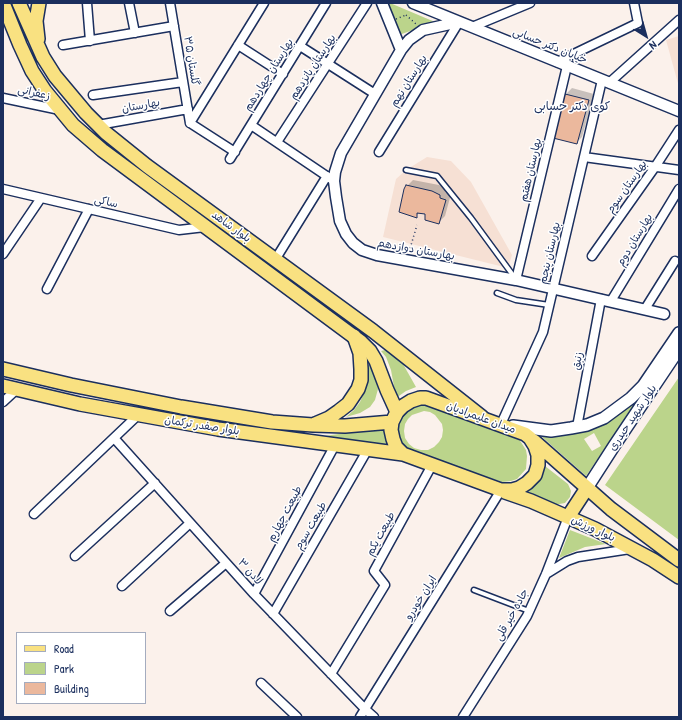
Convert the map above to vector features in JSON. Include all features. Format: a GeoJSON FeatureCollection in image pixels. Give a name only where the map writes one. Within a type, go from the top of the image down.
{"type":"FeatureCollection","features":[{"type":"Feature","properties":{"kind":"main road","name":"بلوار شاهد"},"geometry":{"type":"LineString","coordinates":[[3,3],[32,71],[45,91],[74,125],[102,150],[354,336],[370,351],[376,361],[387,390],[394,417]]}},
{"type":"Feature","properties":{"kind":"main road","name":"بلوار شاهد"},"geometry":{"type":"LineString","coordinates":[[19,3],[29,28],[48,65],[71,97],[98,125],[147,166],[373,331],[482,417]]}},
{"type":"Feature","properties":{"kind":"main road"},"geometry":{"type":"LineString","coordinates":[[39,3],[36,21],[37,35],[48,65]]}},
{"type":"Feature","properties":{"kind":"main road","name":"بلوار شهید حیدری"},"geometry":{"type":"LineString","coordinates":[[501,424],[534,430],[551,431],[587,425],[604,418],[631,398],[643,386],[679,333]]}},
{"type":"Feature","properties":{"kind":"main road"},"geometry":{"type":"LineString","coordinates":[[311,425],[329,418],[339,411],[348,404],[355,394],[361,380],[361,369],[360,353],[354,336]]}},
{"type":"Feature","properties":{"kind":"main road","name":"بلوار شهید حیدری"},"geometry":{"type":"LineString","coordinates":[[587,488],[679,349]]}},
{"type":"Feature","properties":{"kind":"main road","name":"بلوار صفدر ترکمان"},"geometry":{"type":"LineString","coordinates":[[3,369],[181,408],[272,422],[345,426],[394,417]]}},
{"type":"Feature","properties":{"kind":"main road","name":"بلوار صفدر ترکمان"},"geometry":{"type":"LineString","coordinates":[[3,386],[80,404],[218,429],[403,454]]}},
{"type":"Feature","properties":{"kind":"main road","name":"میدان علیمرادیان"},"geometry":{"type":"LineString","coordinates":[[394,417],[403,406],[411,401],[426,398],[482,417],[525,434],[530,438],[535,446],[538,455],[538,465],[535,475],[527,483],[512,490],[502,490],[403,454]]}},
{"type":"Feature","properties":{"kind":"main road"},"geometry":{"type":"LineString","coordinates":[[394,417],[391,430],[396,447],[403,454]]}},
{"type":"Feature","properties":{"kind":"main road","name":"بلوار ورزش"},"geometry":{"type":"LineString","coordinates":[[530,438],[587,488],[636,528],[679,560]]}},
{"type":"Feature","properties":{"kind":"main road"},"geometry":{"type":"LineString","coordinates":[[568,517],[587,488]]}},
{"type":"Feature","properties":{"kind":"main road","name":"بلوار ورزش"},"geometry":{"type":"LineString","coordinates":[[502,490],[595,529],[633,549],[679,577]]}},
{"type":"Feature","properties":{"kind":"street"},"geometry":{"type":"LineString","coordinates":[[87,3],[90,41]]}},
{"type":"Feature","properties":{"kind":"street"},"geometry":{"type":"LineString","coordinates":[[130,3],[135,33]]}},
{"type":"Feature","properties":{"kind":"street","name":"گلستان ۳۵"},"geometry":{"type":"LineString","coordinates":[[170,3],[190,123]]}},
{"type":"Feature","properties":{"kind":"street"},"geometry":{"type":"LineString","coordinates":[[235,152],[190,123],[264,3]]}},
{"type":"Feature","properties":{"kind":"street","name":"بهارستان چهاردهم"},"geometry":{"type":"LineString","coordinates":[[230,159],[326,3]]}},
{"type":"Feature","properties":{"kind":"street","name":"بهارستان پانزدهم"},"geometry":{"type":"LineString","coordinates":[[277,142],[367,3]]}},
{"type":"Feature","properties":{"kind":"street"},"geometry":{"type":"LineString","coordinates":[[382,3],[400,50]]}},
{"type":"Feature","properties":{"kind":"street","name":"خیابان دکتر حسابی"},"geometry":{"type":"LineString","coordinates":[[413,3],[679,111]]}},
{"type":"Feature","properties":{"kind":"street"},"geometry":{"type":"LineString","coordinates":[[472,27],[530,3]]}},
{"type":"Feature","properties":{"kind":"street"},"geometry":{"type":"LineString","coordinates":[[562,64],[638,23],[634,3]]}},
{"type":"Feature","properties":{"kind":"street"},"geometry":{"type":"LineString","coordinates":[[605,82],[679,20]]}},
{"type":"Feature","properties":{"kind":"street"},"geometry":{"type":"LineString","coordinates":[[424,30],[459,22]]}},
{"type":"Feature","properties":{"kind":"street","name":"بهارستان نهم"},"geometry":{"type":"LineString","coordinates":[[379,152],[459,22]]}},
{"type":"Feature","properties":{"kind":"street"},"geometry":{"type":"LineString","coordinates":[[63,45],[174,26]]}},
{"type":"Feature","properties":{"kind":"street","name":"بهارستان دوازدهم"},"geometry":{"type":"LineString","coordinates":[[424,30],[409,40],[400,50],[341,153],[335,172],[331,179],[340,221],[346,234],[353,243],[368,253],[516,280],[664,314]]}},
{"type":"Feature","properties":{"kind":"street"},"geometry":{"type":"LineString","coordinates":[[238,45],[283,74]]}},
{"type":"Feature","properties":{"kind":"street"},"geometry":{"type":"LineString","coordinates":[[300,46],[375,94]]}},
{"type":"Feature","properties":{"kind":"street","name":"بهارستان هفتم"},"geometry":{"type":"LineString","coordinates":[[516,280],[562,64]]}},
{"type":"Feature","properties":{"kind":"street"},"geometry":{"type":"LineString","coordinates":[[93,95],[183,82]]}},
{"type":"Feature","properties":{"kind":"street","name":"بهارستان پنجم"},"geometry":{"type":"LineString","coordinates":[[501,424],[543,332],[584,157],[605,82]]}},
{"type":"Feature","properties":{"kind":"street","name":"زعفرانی"},"geometry":{"type":"LineString","coordinates":[[3,98],[60,110]]}},
{"type":"Feature","properties":{"kind":"street","name":"بهارستان"},"geometry":{"type":"LineString","coordinates":[[98,125],[188,109]]}},
{"type":"Feature","properties":{"kind":"street"},"geometry":{"type":"LineString","coordinates":[[251,125],[331,179],[275,260]]}},
{"type":"Feature","properties":{"kind":"street","name":"بهارستان سوم"},"geometry":{"type":"LineString","coordinates":[[592,256],[655,167],[679,130]]}},
{"type":"Feature","properties":{"kind":"street"},"geometry":{"type":"LineString","coordinates":[[584,157],[679,170]]}},
{"type":"Feature","properties":{"kind":"street","name":"ساکی"},"geometry":{"type":"LineString","coordinates":[[3,189],[180,230],[205,227]]}},
{"type":"Feature","properties":{"kind":"street","name":"بهارستان دوم"},"geometry":{"type":"LineString","coordinates":[[606,300],[679,189]]}},
{"type":"Feature","properties":{"kind":"street"},"geometry":{"type":"LineString","coordinates":[[3,254],[41,198]]}},
{"type":"Feature","properties":{"kind":"street"},"geometry":{"type":"LineString","coordinates":[[47,289],[89,209]]}},
{"type":"Feature","properties":{"kind":"street"},"geometry":{"type":"LineString","coordinates":[[645,309],[675,261]]}},
{"type":"Feature","properties":{"kind":"street","name":"زنبق"},"geometry":{"type":"LineString","coordinates":[[577,427],[606,300]]}},
{"type":"Feature","properties":{"kind":"street"},"geometry":{"type":"LineString","coordinates":[[3,402],[16,389]]}},
{"type":"Feature","properties":{"kind":"street"},"geometry":{"type":"LineString","coordinates":[[34,514],[138,415]]}},
{"type":"Feature","properties":{"kind":"street","name":"لادن ۳"},"geometry":{"type":"LineString","coordinates":[[114,438],[254,594],[374,717]]}},
{"type":"Feature","properties":{"kind":"street","name":"طبیعت چهارم"},"geometry":{"type":"LineString","coordinates":[[254,594],[335,445]]}},
{"type":"Feature","properties":{"kind":"street","name":"طبیعت سوم"},"geometry":{"type":"LineString","coordinates":[[273,614],[368,449]]}},
{"type":"Feature","properties":{"kind":"street","name":"طبیعت یکم"},"geometry":{"type":"LineString","coordinates":[[331,674],[385,585],[374,571],[432,465]]}},
{"type":"Feature","properties":{"kind":"street"},"geometry":{"type":"LineString","coordinates":[[74,556],[155,483]]}},
{"type":"Feature","properties":{"kind":"street","name":"ایران خودرو"},"geometry":{"type":"LineString","coordinates":[[360,717],[502,490]]}},
{"type":"Feature","properties":{"kind":"street","name":"جاده خیر قلی"},"geometry":{"type":"LineString","coordinates":[[463,717],[529,612],[546,574],[568,517]]}},
{"type":"Feature","properties":{"kind":"street"},"geometry":{"type":"LineString","coordinates":[[122,586],[190,523]]}},
{"type":"Feature","properties":{"kind":"street"},"geometry":{"type":"LineString","coordinates":[[546,574],[566,561],[578,557],[633,549]]}},
{"type":"Feature","properties":{"kind":"street"},"geometry":{"type":"LineString","coordinates":[[170,611],[226,563]]}},
{"type":"Feature","properties":{"kind":"street"},"geometry":{"type":"LineString","coordinates":[[261,683],[297,717]]}},
{"type":"Feature","properties":{"kind":"lane"},"geometry":{"type":"LineString","coordinates":[[406,170],[437,176],[480,229],[516,280]]}},
{"type":"Feature","properties":{"kind":"lane"},"geometry":{"type":"LineString","coordinates":[[497,293],[516,300],[549,305]]}},
{"type":"Feature","properties":{"kind":"lane"},"geometry":{"type":"LineString","coordinates":[[474,590],[529,612]]}},
{"type":"Feature","properties":{"kind":"path"},"geometry":{"type":"LineString","coordinates":[[406,15],[424,30]]}},
{"type":"Feature","properties":{"kind":"path"},"geometry":{"type":"LineString","coordinates":[[407,260],[417,225]]}},
{"type":"Feature","properties":{"kind":"shaded area"},"geometry":{"type":"Polygon","coordinates":[[[679,36],[679,87],[666,40],[679,36]]]}},
{"type":"Feature","properties":{"kind":"shaded area"},"geometry":{"type":"Polygon","coordinates":[[[427,157],[451,161],[471,182],[512,255],[508,268],[383,237],[396,179],[406,170],[427,157]]]}},
{"type":"Feature","properties":{"kind":"green space"},"geometry":{"type":"Polygon","coordinates":[[[387,3],[390,3],[435,22],[399,35],[387,3]]]}},
{"type":"Feature","properties":{"kind":"green space"},"geometry":{"type":"Polygon","coordinates":[[[385,350],[395,356],[403,364],[416,387],[406,391],[396,398],[391,370],[386,357],[381,351],[385,350]]]}},
{"type":"Feature","properties":{"kind":"green space"},"geometry":{"type":"Polygon","coordinates":[[[366,361],[377,380],[378,389],[375,400],[370,407],[360,413],[346,417],[360,402],[364,393],[366,361]]]}},
{"type":"Feature","properties":{"kind":"green space"},"geometry":{"type":"Polygon","coordinates":[[[679,377],[679,540],[605,485],[679,377]]]}},
{"type":"Feature","properties":{"kind":"green space"},"geometry":{"type":"Polygon","coordinates":[[[646,389],[586,476],[541,436],[597,426],[624,411],[646,389]],[[594,433],[584,439],[592,451],[601,446],[594,433]]]}},
{"type":"Feature","properties":{"kind":"green space"},"geometry":{"type":"Polygon","coordinates":[[[417,405],[435,407],[515,437],[519,439],[526,450],[526,469],[517,479],[502,482],[413,453],[402,445],[397,433],[401,417],[404,413],[417,405]],[[424,411],[412,415],[405,424],[405,438],[414,448],[428,450],[434,447],[442,437],[442,424],[435,415],[424,411]]]}},
{"type":"Feature","properties":{"kind":"green space"},"geometry":{"type":"Polygon","coordinates":[[[383,428],[389,446],[324,436],[383,428]]]}},
{"type":"Feature","properties":{"kind":"green space"},"geometry":{"type":"Polygon","coordinates":[[[545,466],[568,484],[571,491],[570,497],[565,503],[554,505],[527,493],[542,476],[545,466]]]}},
{"type":"Feature","properties":{"kind":"green space"},"geometry":{"type":"Polygon","coordinates":[[[570,530],[606,544],[585,547],[559,558],[570,530]]]}},
{"type":"Feature","properties":{"kind":"building"},"geometry":{"type":"Polygon","coordinates":[[[565,94],[589,100],[577,144],[553,138],[565,94]]]}},
{"type":"Feature","properties":{"kind":"building"},"geometry":{"type":"Polygon","coordinates":[[[406,185],[432,191],[440,195],[440,198],[446,200],[439,224],[425,220],[425,214],[417,213],[417,218],[399,212],[406,185]]]}},
{"type":"Feature","properties":{"kind":"district","name":"کوی دکتر حسابی"},"geometry":{"type":"Point","coordinates":[572,107]}}]}
